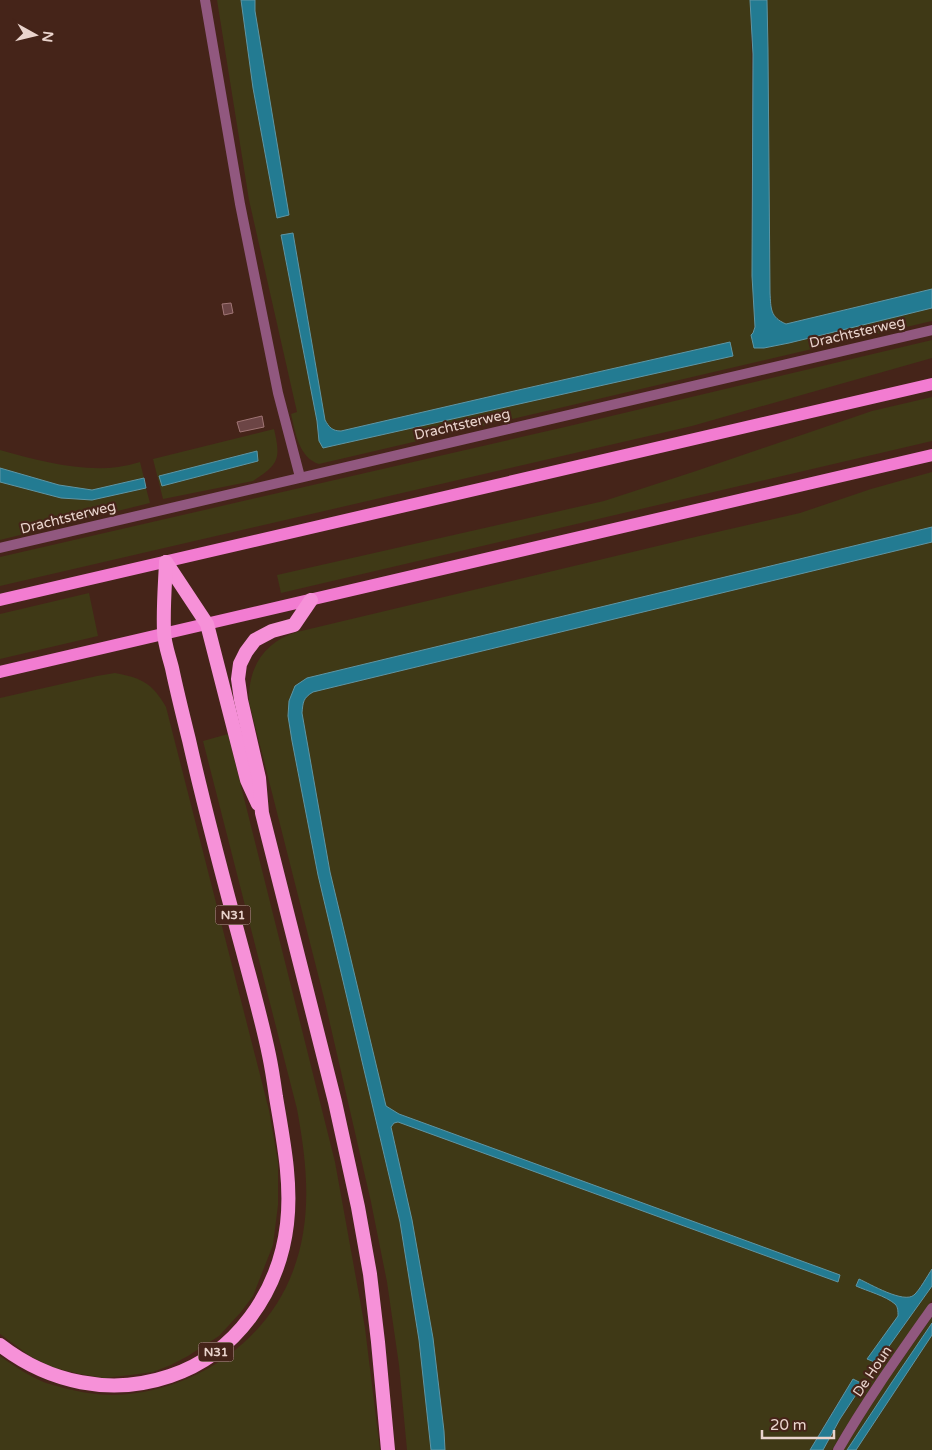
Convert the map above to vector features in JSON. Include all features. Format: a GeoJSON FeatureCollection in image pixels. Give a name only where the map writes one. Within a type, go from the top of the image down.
{"type":"FeatureCollection","features":[{"type":"Feature","properties":{"kind":"highway"},"geometry":{"type":"LineString","coordinates":[[166,562],[207,624],[247,780],[262,813]]}},
{"type":"Feature","properties":{"kind":"highway"},"geometry":{"type":"LineString","coordinates":[[164,634],[166,562]]}},
{"type":"Feature","properties":{"kind":"highway"},"geometry":{"type":"LineString","coordinates":[[311,600],[294,625],[272,631],[255,640],[240,664],[238,679],[240,700],[259,778],[262,813],[335,1102],[358,1207],[370,1274],[388,1450]]}},
{"type":"Feature","properties":{"kind":"highway","name":"N31"},"geometry":{"type":"LineString","coordinates":[[0,1345],[33,1367],[75,1382],[97,1385],[135,1385],[183,1372],[217,1352],[238,1334],[257,1310],[275,1276],[284,1246],[288,1223],[288,1171],[269,1055],[197,776],[164,634]]}},
{"type":"Feature","properties":{"kind":"main road"},"geometry":{"type":"LineString","coordinates":[[0,600],[932,384]]}},
{"type":"Feature","properties":{"kind":"main road"},"geometry":{"type":"LineString","coordinates":[[0,672],[932,455]]}},
{"type":"Feature","properties":{"kind":"street"},"geometry":{"type":"LineString","coordinates":[[205,0],[240,204],[278,393],[300,478]]}},
{"type":"Feature","properties":{"kind":"street","name":"Drachtsterweg"},"geometry":{"type":"LineString","coordinates":[[0,548],[932,330]]}},
{"type":"Feature","properties":{"kind":"street","name":"De Houn"},"geometry":{"type":"LineString","coordinates":[[838,1450],[878,1385],[932,1308]]}},
{"type":"Feature","properties":{"kind":"shaded area"},"geometry":{"type":"Polygon","coordinates":[[[217,0],[241,0],[253,88],[277,218],[266,81],[255,0],[750,0],[752,245],[755,327],[753,333],[764,348],[932,308],[932,321],[319,464],[312,461],[302,450],[294,429],[291,414],[297,412],[249,200],[217,0]],[[293,233],[281,236],[317,421],[318,435],[323,448],[730,343],[341,431],[331,428],[325,420],[293,233]]]}},
{"type":"Feature","properties":{"kind":"shaded area"},"geometry":{"type":"Polygon","coordinates":[[[767,0],[932,0],[932,289],[786,324],[774,316],[771,308],[770,293],[767,0]]]}},
{"type":"Feature","properties":{"kind":"shaded area"},"geometry":{"type":"Polygon","coordinates":[[[932,340],[932,358],[692,426],[0,586],[0,557],[565,427],[932,340]]]}},
{"type":"Feature","properties":{"kind":"shaded area"},"geometry":{"type":"Polygon","coordinates":[[[932,397],[932,441],[281,593],[277,575],[604,501],[872,411],[932,397]]]}},
{"type":"Feature","properties":{"kind":"shaded area"},"geometry":{"type":"Polygon","coordinates":[[[274,429],[277,447],[276,460],[268,470],[253,481],[163,499],[153,459],[274,429]],[[256,451],[160,476],[258,461],[256,451]]]}},
{"type":"Feature","properties":{"kind":"shaded area"},"geometry":{"type":"Polygon","coordinates":[[[0,450],[43,461],[89,468],[118,467],[140,462],[144,478],[92,490],[59,485],[0,468],[0,450]]]}},
{"type":"Feature","properties":{"kind":"shaded area"},"geometry":{"type":"Polygon","coordinates":[[[932,472],[932,527],[307,678],[295,686],[289,701],[288,716],[292,741],[318,875],[400,1222],[419,1340],[431,1450],[407,1450],[399,1365],[387,1282],[371,1202],[325,1002],[249,702],[249,689],[255,667],[267,649],[275,642],[297,632],[800,513],[871,489],[932,472]]]}},
{"type":"Feature","properties":{"kind":"shaded area"},"geometry":{"type":"Polygon","coordinates":[[[0,482],[61,498],[92,500],[146,488],[150,503],[0,540],[0,482]]]}},
{"type":"Feature","properties":{"kind":"shaded area"},"geometry":{"type":"Polygon","coordinates":[[[932,542],[932,1269],[914,1296],[904,1298],[856,1286],[887,1299],[895,1304],[898,1309],[898,1316],[867,1359],[877,1363],[932,1286],[932,1300],[893,1355],[832,1450],[823,1450],[840,1419],[863,1384],[853,1379],[810,1450],[445,1450],[434,1347],[412,1227],[392,1137],[391,1127],[394,1123],[398,1122],[838,1282],[840,1276],[399,1114],[385,1106],[330,872],[302,713],[304,701],[313,692],[932,542]]]}},
{"type":"Feature","properties":{"kind":"shaded area"},"geometry":{"type":"Polygon","coordinates":[[[89,593],[98,636],[0,659],[0,614],[89,593]]]}},
{"type":"Feature","properties":{"kind":"shaded area"},"geometry":{"type":"Polygon","coordinates":[[[115,673],[132,677],[151,687],[166,707],[269,1110],[278,1162],[278,1205],[273,1245],[253,1296],[219,1336],[188,1356],[153,1372],[104,1378],[51,1367],[30,1356],[0,1334],[0,698],[115,673]]]}},
{"type":"Feature","properties":{"kind":"shaded area"},"geometry":{"type":"Polygon","coordinates":[[[228,734],[335,1162],[365,1328],[380,1450],[0,1450],[0,1356],[22,1371],[46,1383],[82,1392],[113,1395],[142,1392],[170,1385],[197,1375],[222,1360],[244,1342],[264,1321],[281,1297],[293,1271],[299,1251],[306,1211],[301,1129],[203,741],[228,734]]]}},
{"type":"Feature","properties":{"kind":"shaded area"},"geometry":{"type":"Polygon","coordinates":[[[932,1317],[932,1323],[847,1450],[843,1450],[882,1388],[932,1317]]]}},
{"type":"Feature","properties":{"kind":"shaded area"},"geometry":{"type":"Polygon","coordinates":[[[932,1335],[932,1450],[856,1450],[932,1335]]]}},
{"type":"Feature","properties":{"kind":"water"},"geometry":{"type":"Polygon","coordinates":[[[241,0],[255,0],[255,11],[289,215],[277,218],[253,88],[241,0]]]}},
{"type":"Feature","properties":{"kind":"water"},"geometry":{"type":"Polygon","coordinates":[[[750,0],[767,0],[770,293],[772,312],[786,324],[932,289],[932,308],[789,343],[754,348],[751,335],[755,327],[752,276],[753,54],[750,0]]]}},
{"type":"Feature","properties":{"kind":"water"},"geometry":{"type":"Polygon","coordinates":[[[293,233],[325,420],[329,427],[335,430],[341,431],[730,342],[733,356],[323,448],[319,441],[317,421],[281,235],[293,233]]]}},
{"type":"Feature","properties":{"kind":"water"},"geometry":{"type":"Polygon","coordinates":[[[257,451],[258,461],[162,486],[159,476],[257,451]]]}},
{"type":"Feature","properties":{"kind":"water"},"geometry":{"type":"Polygon","coordinates":[[[0,468],[59,485],[92,490],[144,478],[146,488],[92,500],[61,498],[0,482],[0,468]]]}},
{"type":"Feature","properties":{"kind":"water"},"geometry":{"type":"Polygon","coordinates":[[[932,527],[932,542],[313,692],[304,701],[302,713],[330,872],[386,1106],[399,1114],[840,1275],[838,1282],[398,1122],[394,1123],[391,1127],[412,1220],[433,1338],[444,1431],[445,1450],[431,1450],[419,1340],[400,1222],[318,875],[292,741],[288,716],[289,701],[295,686],[307,678],[932,527]]]}},
{"type":"Feature","properties":{"kind":"water"},"geometry":{"type":"Polygon","coordinates":[[[932,1269],[932,1286],[877,1363],[867,1359],[898,1316],[898,1311],[896,1305],[891,1301],[856,1286],[859,1279],[895,1295],[909,1297],[914,1295],[921,1287],[932,1269]]]}},
{"type":"Feature","properties":{"kind":"water"},"geometry":{"type":"Polygon","coordinates":[[[932,1323],[932,1335],[856,1450],[847,1450],[892,1382],[932,1323]]]}},
{"type":"Feature","properties":{"kind":"water"},"geometry":{"type":"Polygon","coordinates":[[[853,1379],[863,1384],[840,1419],[823,1450],[810,1450],[853,1379]]]}},
{"type":"Feature","properties":{"kind":"building"},"geometry":{"type":"Polygon","coordinates":[[[231,303],[233,313],[224,315],[222,304],[231,303]]]}},
{"type":"Feature","properties":{"kind":"building"},"geometry":{"type":"Polygon","coordinates":[[[262,416],[264,427],[240,432],[237,422],[262,416]]]}}]}
